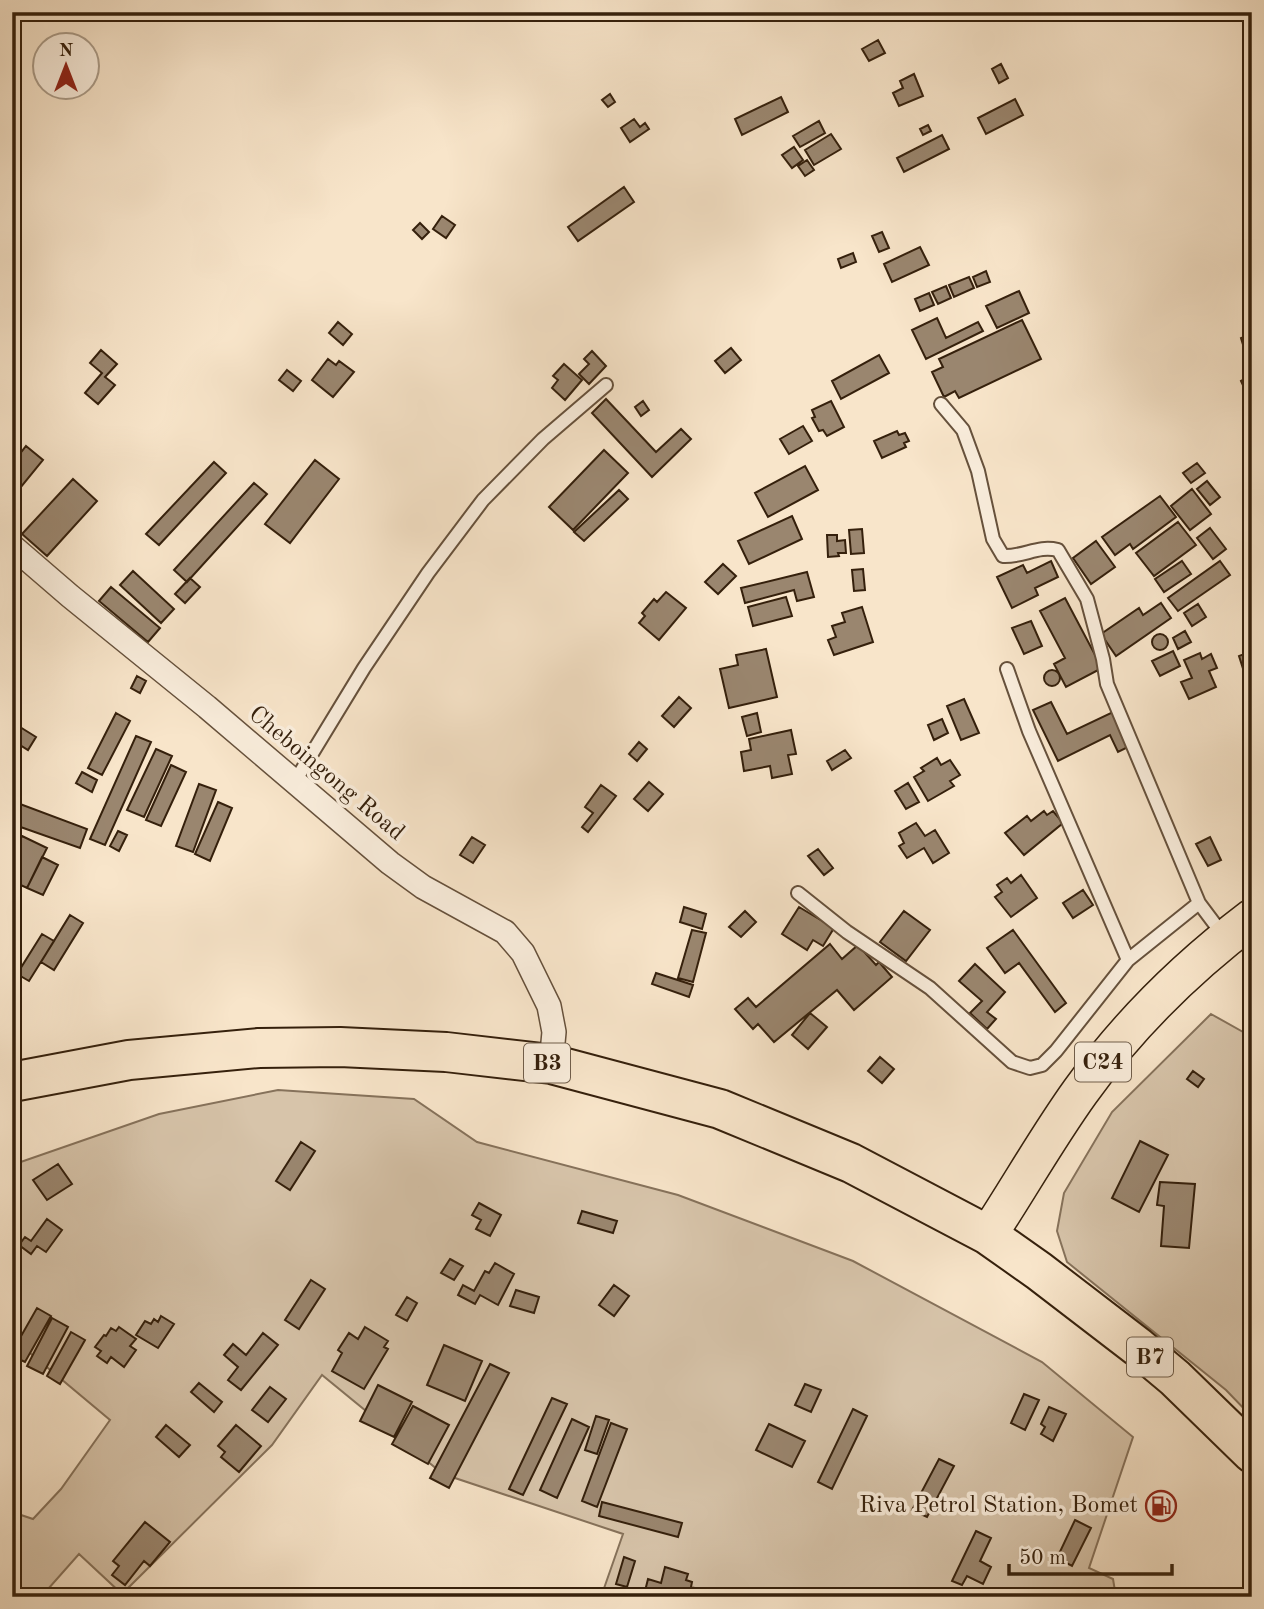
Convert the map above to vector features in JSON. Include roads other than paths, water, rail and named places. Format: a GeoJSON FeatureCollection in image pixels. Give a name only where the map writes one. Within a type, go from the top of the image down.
{"type":"FeatureCollection","features":[{"type":"Feature","properties":{"kind":"highway","name":"B3"},"geometry":{"type":"LineString","coordinates":[[12,1082],[129,1060],[259,1048],[340,1047],[446,1052],[551,1064],[720,1109],[851,1163],[988,1235],[1039,1271]]}},
{"type":"Feature","properties":{"kind":"highway","name":"B7"},"geometry":{"type":"LineString","coordinates":[[1039,1271],[1175,1378],[1252,1453]]}},
{"type":"Feature","properties":{"kind":"main road","name":"C24"},"geometry":{"type":"LineString","coordinates":[[988,1235],[1063,1116],[1114,1049],[1163,993],[1238,928]]}},
{"type":"Feature","properties":{"kind":"street","name":"Cheboingong Road"},"geometry":{"type":"LineString","coordinates":[[12,546],[390,863],[423,887],[505,932],[523,953],[550,1006],[554,1032],[551,1064]]}},
{"type":"Feature","properties":{"kind":"lane"},"geometry":{"type":"LineString","coordinates":[[294,783],[364,668],[428,573],[483,500],[543,439],[606,385]]}},
{"type":"Feature","properties":{"kind":"lane"},"geometry":{"type":"LineString","coordinates":[[940,404],[963,430],[978,471],[993,539],[1003,556],[1019,557],[1045,547],[1058,550],[1087,599],[1107,684],[1199,903],[1238,928]]}},
{"type":"Feature","properties":{"kind":"lane"},"geometry":{"type":"LineString","coordinates":[[1007,669],[1029,731],[1128,960]]}},
{"type":"Feature","properties":{"kind":"lane"},"geometry":{"type":"LineString","coordinates":[[798,893],[847,932],[930,988],[1012,1062],[1030,1068],[1042,1065],[1056,1051],[1128,960],[1199,903]]}},
{"type":"Feature","properties":{"kind":"place","name":"Riva Petrol Station, Bomet"},"geometry":{"type":"Point","coordinates":[1161,1506]}}]}
